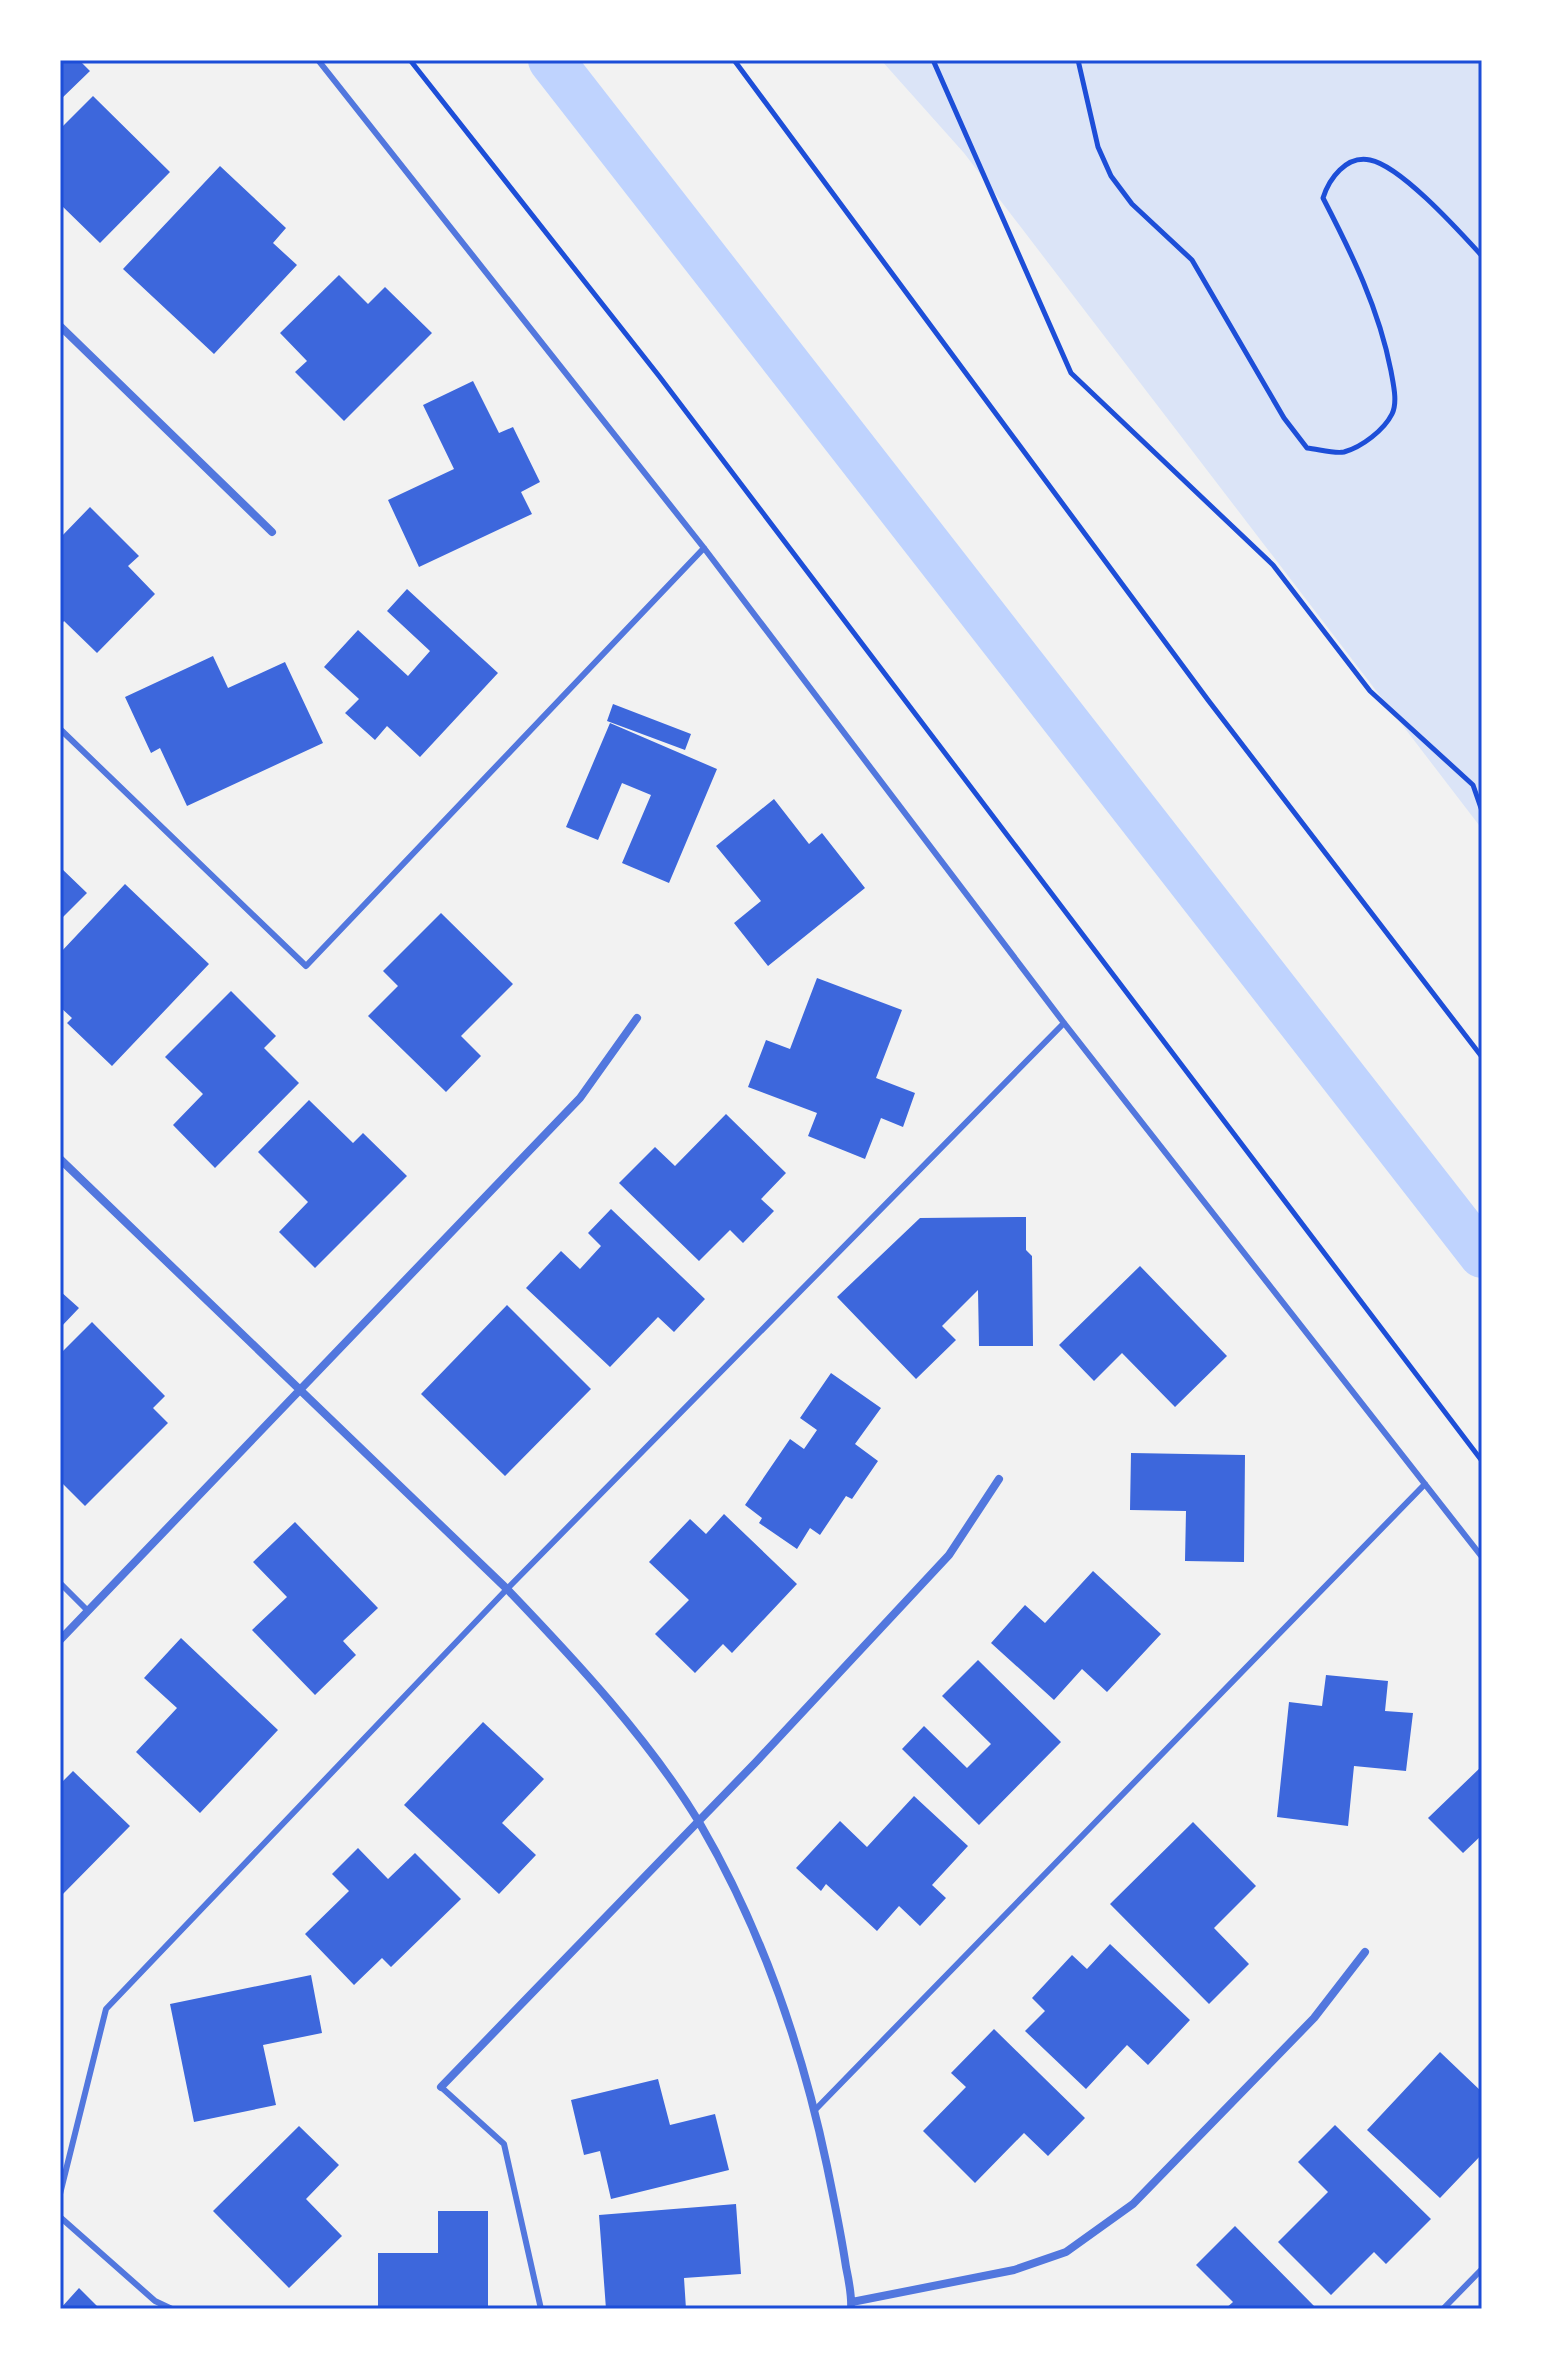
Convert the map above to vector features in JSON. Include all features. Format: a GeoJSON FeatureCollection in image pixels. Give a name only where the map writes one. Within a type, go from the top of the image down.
{"type":"FeatureCollection","features":[{"type":"Feature","properties":{"kind":"street"},"geometry":{"type":"LineString","coordinates":[[60,326],[272,532]]}},
{"type":"Feature","properties":{"kind":"street"},"geometry":{"type":"LineString","coordinates":[[60,1640],[580,1098],[637,1018]]}},
{"type":"Feature","properties":{"kind":"street"},"geometry":{"type":"LineString","coordinates":[[60,1159],[507,1589],[564,1649],[650,1752],[698,1822],[746,1914],[776,1983],[815,2110],[842,2235],[852,2306],[1014,2270],[1066,2252],[1133,2204],[1314,2018],[1365,1952]]}},
{"type":"Feature","properties":{"kind":"street"},"geometry":{"type":"LineString","coordinates":[[441,2087],[698,1822],[949,1555],[999,1479]]}},
{"type":"Feature","properties":{"kind":"lane"},"geometry":{"type":"LineString","coordinates":[[318,60],[704,548],[1064,1023],[1482,1557]]}},
{"type":"Feature","properties":{"kind":"lane"},"geometry":{"type":"LineString","coordinates":[[60,729],[306,966],[704,548]]}},
{"type":"Feature","properties":{"kind":"lane"},"geometry":{"type":"LineString","coordinates":[[60,2194],[106,2009],[507,1589],[1064,1023]]}},
{"type":"Feature","properties":{"kind":"lane"},"geometry":{"type":"LineString","coordinates":[[815,2110],[1425,1484]]}},
{"type":"Feature","properties":{"kind":"lane"},"geometry":{"type":"LineString","coordinates":[[60,1583],[88,1611]]}},
{"type":"Feature","properties":{"kind":"lane"},"geometry":{"type":"LineString","coordinates":[[441,2087],[504,2144],[541,2309]]}},
{"type":"Feature","properties":{"kind":"lane"},"geometry":{"type":"LineString","coordinates":[[60,2217],[155,2301],[172,2309]]}},
{"type":"Feature","properties":{"kind":"lane"},"geometry":{"type":"LineString","coordinates":[[1443,2309],[1482,2269]]}},
{"type":"Feature","properties":{"kind":"path"},"geometry":{"type":"LineString","coordinates":[[410,60],[659,376],[1482,1461]]}},
{"type":"Feature","properties":{"kind":"path"},"geometry":{"type":"LineString","coordinates":[[734,60],[1208,700],[1482,1057]]}},
{"type":"Feature","properties":{"kind":"path"},"geometry":{"type":"LineString","coordinates":[[933,60],[1071,373],[1273,565],[1370,691],[1473,785],[1482,811]]}},
{"type":"Feature","properties":{"kind":"path"},"geometry":{"type":"LineString","coordinates":[[1078,60],[1098,147],[1111,176],[1132,204],[1192,260],[1284,418],[1307,448],[1343,452],[1371,439],[1393,413],[1395,390],[1386,344],[1355,261],[1323,198],[1328,182],[1350,161],[1370,160],[1393,171],[1440,212],[1482,256]]}},
{"type":"Feature","properties":{"kind":"shaded area"},"geometry":{"type":"Polygon","coordinates":[[[881,60],[1482,60],[1482,829],[964,153],[881,60]]]}},
{"type":"Feature","properties":{"kind":"building"},"geometry":{"type":"Polygon","coordinates":[[[60,60],[79,60],[90,71],[60,100],[60,60]]]}},
{"type":"Feature","properties":{"kind":"building"},"geometry":{"type":"Polygon","coordinates":[[[93,96],[170,172],[100,243],[60,204],[60,129],[93,96]]]}},
{"type":"Feature","properties":{"kind":"building"},"geometry":{"type":"Polygon","coordinates":[[[220,166],[286,228],[273,243],[297,265],[214,354],[123,269],[220,166]]]}},
{"type":"Feature","properties":{"kind":"building"},"geometry":{"type":"Polygon","coordinates":[[[339,275],[368,304],[385,287],[432,333],[344,421],[295,372],[307,361],[280,333],[339,275]]]}},
{"type":"Feature","properties":{"kind":"building"},"geometry":{"type":"Polygon","coordinates":[[[473,381],[499,433],[513,427],[540,482],[521,492],[532,514],[419,567],[388,500],[454,469],[423,405],[473,381]]]}},
{"type":"Feature","properties":{"kind":"building"},"geometry":{"type":"Polygon","coordinates":[[[90,507],[139,556],[128,566],[155,594],[97,653],[64,621],[60,626],[60,538],[90,507]]]}},
{"type":"Feature","properties":{"kind":"building"},"geometry":{"type":"Polygon","coordinates":[[[407,589],[498,673],[420,757],[387,726],[375,740],[345,713],[359,699],[324,667],[358,630],[408,676],[430,651],[387,611],[407,589]]]}},
{"type":"Feature","properties":{"kind":"building"},"geometry":{"type":"Polygon","coordinates":[[[213,656],[228,688],[285,662],[323,743],[187,806],[160,748],[151,753],[125,697],[213,656]]]}},
{"type":"Feature","properties":{"kind":"building"},"geometry":{"type":"Polygon","coordinates":[[[613,704],[691,734],[685,750],[607,721],[613,704]]]}},
{"type":"Feature","properties":{"kind":"building"},"geometry":{"type":"Polygon","coordinates":[[[610,723],[717,769],[669,883],[622,863],[651,795],[622,783],[598,840],[566,827],[610,723]]]}},
{"type":"Feature","properties":{"kind":"building"},"geometry":{"type":"Polygon","coordinates":[[[774,799],[809,844],[822,833],[865,888],[768,966],[734,923],[761,901],[716,846],[774,799]]]}},
{"type":"Feature","properties":{"kind":"building"},"geometry":{"type":"Polygon","coordinates":[[[60,867],[87,893],[60,920],[60,867]]]}},
{"type":"Feature","properties":{"kind":"building"},"geometry":{"type":"Polygon","coordinates":[[[125,884],[209,964],[112,1066],[67,1023],[72,1018],[60,1007],[60,953],[125,884]]]}},
{"type":"Feature","properties":{"kind":"building"},"geometry":{"type":"Polygon","coordinates":[[[441,913],[513,984],[461,1036],[481,1056],[446,1092],[368,1016],[398,986],[383,971],[441,913]]]}},
{"type":"Feature","properties":{"kind":"building"},"geometry":{"type":"Polygon","coordinates":[[[817,978],[902,1010],[876,1078],[915,1093],[903,1127],[881,1118],[865,1159],[808,1136],[817,1113],[748,1087],[766,1040],[790,1049],[817,978]]]}},
{"type":"Feature","properties":{"kind":"building"},"geometry":{"type":"Polygon","coordinates":[[[231,991],[276,1036],[264,1048],[299,1083],[215,1168],[173,1125],[203,1094],[165,1057],[231,991]]]}},
{"type":"Feature","properties":{"kind":"building"},"geometry":{"type":"Polygon","coordinates":[[[309,1100],[353,1143],[363,1133],[407,1176],[315,1268],[279,1232],[308,1202],[258,1152],[309,1100]]]}},
{"type":"Feature","properties":{"kind":"building"},"geometry":{"type":"Polygon","coordinates":[[[726,1114],[786,1173],[761,1199],[774,1211],[743,1243],[730,1230],[699,1261],[619,1183],[655,1147],[675,1166],[726,1114]]]}},
{"type":"Feature","properties":{"kind":"building"},"geometry":{"type":"Polygon","coordinates":[[[611,1209],[705,1299],[674,1332],[658,1317],[610,1367],[526,1288],[561,1251],[580,1269],[601,1246],[588,1233],[611,1209]]]}},
{"type":"Feature","properties":{"kind":"building"},"geometry":{"type":"Polygon","coordinates":[[[1026,1217],[1026,1250],[1032,1256],[1033,1346],[979,1346],[978,1290],[942,1326],[956,1340],[916,1379],[837,1297],[920,1218],[1026,1217]]]}},
{"type":"Feature","properties":{"kind":"building"},"geometry":{"type":"Polygon","coordinates":[[[1140,1266],[1227,1356],[1175,1407],[1122,1353],[1094,1381],[1059,1345],[1140,1266]]]}},
{"type":"Feature","properties":{"kind":"building"},"geometry":{"type":"Polygon","coordinates":[[[60,1291],[79,1308],[60,1328],[60,1291]]]}},
{"type":"Feature","properties":{"kind":"building"},"geometry":{"type":"Polygon","coordinates":[[[507,1305],[591,1389],[505,1476],[421,1394],[507,1305]]]}},
{"type":"Feature","properties":{"kind":"building"},"geometry":{"type":"Polygon","coordinates":[[[92,1322],[165,1396],[153,1408],[168,1423],[85,1506],[60,1481],[60,1354],[92,1322]]]}},
{"type":"Feature","properties":{"kind":"building"},"geometry":{"type":"Polygon","coordinates":[[[831,1373],[881,1408],[855,1444],[878,1461],[852,1499],[846,1496],[820,1535],[810,1528],[797,1549],[759,1523],[762,1518],[745,1505],[790,1439],[804,1449],[817,1430],[800,1418],[831,1373]]]}},
{"type":"Feature","properties":{"kind":"building"},"geometry":{"type":"Polygon","coordinates":[[[1131,1453],[1245,1455],[1244,1562],[1185,1561],[1186,1511],[1130,1510],[1131,1453]]]}},
{"type":"Feature","properties":{"kind":"building"},"geometry":{"type":"Polygon","coordinates":[[[724,1514],[797,1584],[732,1653],[723,1644],[695,1673],[655,1634],[689,1600],[649,1562],[690,1519],[706,1534],[724,1514]]]}},
{"type":"Feature","properties":{"kind":"building"},"geometry":{"type":"Polygon","coordinates":[[[295,1522],[378,1608],[343,1641],[356,1655],[315,1695],[252,1630],[287,1597],[253,1562],[295,1522]]]}},
{"type":"Feature","properties":{"kind":"building"},"geometry":{"type":"Polygon","coordinates":[[[1093,1571],[1161,1634],[1107,1692],[1082,1669],[1054,1700],[991,1643],[1025,1605],[1045,1623],[1093,1571]]]}},
{"type":"Feature","properties":{"kind":"building"},"geometry":{"type":"Polygon","coordinates":[[[181,1638],[278,1730],[200,1813],[136,1752],[177,1708],[144,1678],[181,1638]]]}},
{"type":"Feature","properties":{"kind":"building"},"geometry":{"type":"Polygon","coordinates":[[[978,1660],[1061,1742],[979,1825],[902,1749],[924,1726],[967,1768],[991,1744],[942,1696],[978,1660]]]}},
{"type":"Feature","properties":{"kind":"building"},"geometry":{"type":"Polygon","coordinates":[[[1326,1675],[1388,1681],[1385,1711],[1413,1713],[1406,1771],[1354,1766],[1348,1826],[1277,1817],[1289,1702],[1322,1706],[1326,1675]]]}},
{"type":"Feature","properties":{"kind":"building"},"geometry":{"type":"Polygon","coordinates":[[[483,1722],[544,1779],[502,1823],[536,1855],[499,1894],[404,1805],[483,1722]]]}},
{"type":"Feature","properties":{"kind":"building"},"geometry":{"type":"Polygon","coordinates":[[[1482,1766],[1482,1835],[1463,1853],[1428,1818],[1482,1766]]]}},
{"type":"Feature","properties":{"kind":"building"},"geometry":{"type":"Polygon","coordinates":[[[73,1771],[130,1826],[60,1897],[60,1784],[73,1771]]]}},
{"type":"Feature","properties":{"kind":"building"},"geometry":{"type":"Polygon","coordinates":[[[914,1796],[968,1846],[932,1885],[946,1898],[920,1926],[899,1906],[877,1931],[826,1884],[821,1891],[796,1868],[840,1821],[867,1847],[914,1796]]]}},
{"type":"Feature","properties":{"kind":"building"},"geometry":{"type":"Polygon","coordinates":[[[1193,1822],[1256,1886],[1214,1928],[1249,1964],[1209,2004],[1110,1904],[1193,1822]]]}},
{"type":"Feature","properties":{"kind":"building"},"geometry":{"type":"Polygon","coordinates":[[[358,1848],[388,1879],[415,1853],[461,1899],[391,1967],[382,1958],[354,1985],[305,1934],[349,1891],[332,1874],[358,1848]]]}},
{"type":"Feature","properties":{"kind":"building"},"geometry":{"type":"Polygon","coordinates":[[[1110,1944],[1190,2020],[1148,2065],[1127,2045],[1086,2089],[1025,2031],[1045,2011],[1032,1998],[1072,1955],[1087,1969],[1110,1944]]]}},
{"type":"Feature","properties":{"kind":"building"},"geometry":{"type":"Polygon","coordinates":[[[311,1975],[322,2033],[263,2045],[276,2105],[194,2122],[170,2004],[311,1975]]]}},
{"type":"Feature","properties":{"kind":"building"},"geometry":{"type":"Polygon","coordinates":[[[994,2029],[1085,2118],[1048,2156],[1024,2133],[975,2183],[923,2131],[966,2087],[951,2073],[994,2029]]]}},
{"type":"Feature","properties":{"kind":"building"},"geometry":{"type":"Polygon","coordinates":[[[1440,2052],[1482,2092],[1482,2154],[1440,2198],[1367,2130],[1440,2052]]]}},
{"type":"Feature","properties":{"kind":"building"},"geometry":{"type":"Polygon","coordinates":[[[658,2079],[670,2125],[715,2114],[729,2170],[611,2199],[600,2151],[584,2155],[571,2100],[658,2079]]]}},
{"type":"Feature","properties":{"kind":"building"},"geometry":{"type":"Polygon","coordinates":[[[1335,2125],[1431,2219],[1386,2264],[1374,2252],[1331,2295],[1278,2242],[1328,2192],[1298,2162],[1335,2125]]]}},
{"type":"Feature","properties":{"kind":"building"},"geometry":{"type":"Polygon","coordinates":[[[299,2126],[339,2165],[306,2199],[342,2236],[289,2288],[213,2211],[299,2126]]]}},
{"type":"Feature","properties":{"kind":"building"},"geometry":{"type":"Polygon","coordinates":[[[736,2204],[741,2274],[684,2278],[686,2309],[606,2309],[599,2215],[736,2204]]]}},
{"type":"Feature","properties":{"kind":"building"},"geometry":{"type":"Polygon","coordinates":[[[438,2211],[488,2211],[488,2309],[378,2309],[378,2253],[438,2253],[438,2211]]]}},
{"type":"Feature","properties":{"kind":"building"},"geometry":{"type":"Polygon","coordinates":[[[1235,2226],[1317,2309],[1225,2309],[1233,2302],[1196,2265],[1235,2226]]]}},
{"type":"Feature","properties":{"kind":"building"},"geometry":{"type":"Polygon","coordinates":[[[79,2288],[100,2309],[60,2309],[79,2288]]]}},
{"type":"Feature","properties":{"kind":"waterway"},"geometry":{"type":"LineString","coordinates":[[551,60],[1482,1255]]}}]}
